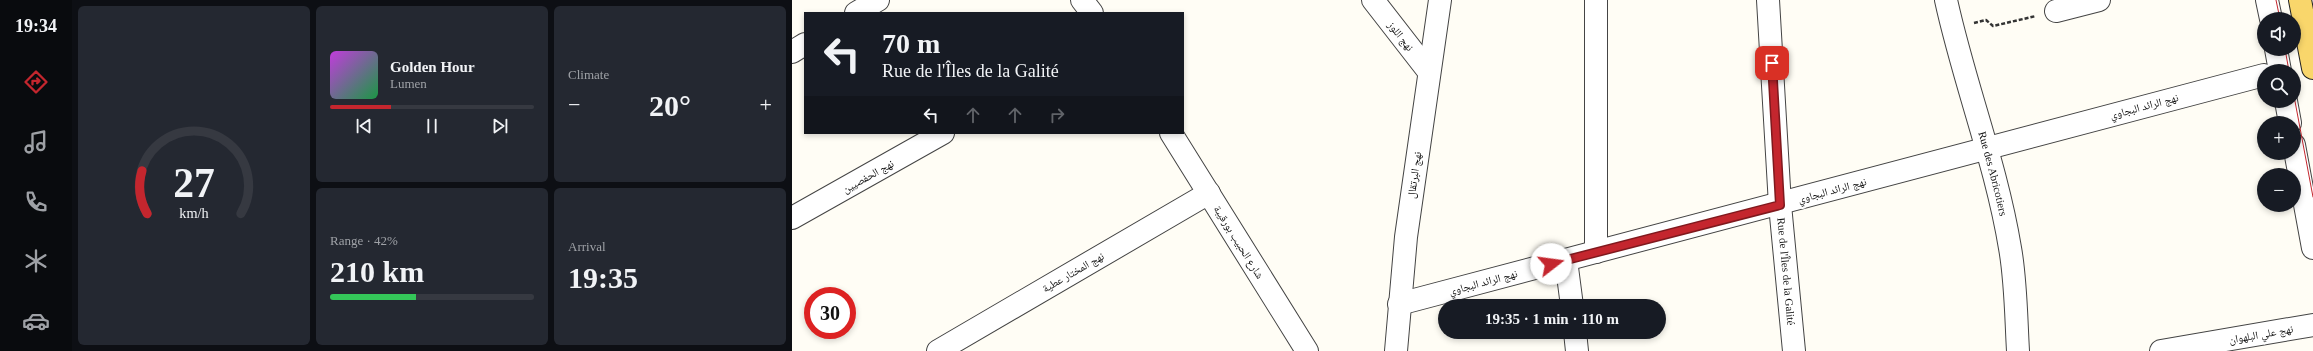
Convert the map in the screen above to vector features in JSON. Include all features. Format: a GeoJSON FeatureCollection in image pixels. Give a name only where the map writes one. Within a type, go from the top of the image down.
{"type":"FeatureCollection","features":[{"type":"Feature","properties":{"kind":"main road"},"geometry":{"type":"LineString","coordinates":[[2300,0],[2313,68]]}},
{"type":"Feature","properties":{"kind":"street"},"geometry":{"type":"LineString","coordinates":[[858,12],[878,0]]}},
{"type":"Feature","properties":{"kind":"street"},"geometry":{"type":"LineString","coordinates":[[1082,0],[1091,12]]}},
{"type":"Feature","properties":{"kind":"street","name":"نهج اللوز"},"geometry":{"type":"LineString","coordinates":[[1373,0],[1429,72]]}},
{"type":"Feature","properties":{"kind":"street","name":"نهج البرتقال"},"geometry":{"type":"LineString","coordinates":[[1396,351],[1399,304],[1429,72],[1440,0]]}},
{"type":"Feature","properties":{"kind":"street"},"geometry":{"type":"LineString","coordinates":[[1596,0],[1596,252]]}},
{"type":"Feature","properties":{"kind":"street","name":"Rue de l'Îles de la Galité"},"geometry":{"type":"LineString","coordinates":[[1768,0],[1780,205],[1794,351]]}},
{"type":"Feature","properties":{"kind":"street","name":"Rue des Abricotiers"},"geometry":{"type":"LineString","coordinates":[[1946,0],[1952,28],[1987,147],[2010,248],[2018,351]]}},
{"type":"Feature","properties":{"kind":"street"},"geometry":{"type":"LineString","coordinates":[[2056,11],[2099,0]]}},
{"type":"Feature","properties":{"kind":"street"},"geometry":{"type":"LineString","coordinates":[[2267,0],[2269,12]]}},
{"type":"Feature","properties":{"kind":"street"},"geometry":{"type":"LineString","coordinates":[[792,52],[804,45]]}},
{"type":"Feature","properties":{"kind":"street","name":"نهج الرائد البجاوي"},"geometry":{"type":"LineString","coordinates":[[1399,304],[1780,205],[1987,147],[2257,77]]}},
{"type":"Feature","properties":{"kind":"street","name":"نهج الحفصيين"},"geometry":{"type":"LineString","coordinates":[[792,218],[942,134]]}},
{"type":"Feature","properties":{"kind":"street","name":"شارع الحبيب بورقيبة"},"geometry":{"type":"LineString","coordinates":[[1172,134],[1307,351]]}},
{"type":"Feature","properties":{"kind":"street"},"geometry":{"type":"LineString","coordinates":[[2297,160],[2313,248]]}},
{"type":"Feature","properties":{"kind":"street","name":"نهج المختار عطية"},"geometry":{"type":"LineString","coordinates":[[938,351],[1209,193]]}},
{"type":"Feature","properties":{"kind":"street"},"geometry":{"type":"LineString","coordinates":[[1566,260],[1571,299]]}},
{"type":"Feature","properties":{"kind":"street","name":"نهج علي البلهوان"},"geometry":{"type":"LineString","coordinates":[[2161,351],[2313,325]]}},
{"type":"Feature","properties":{"kind":"street"},"geometry":{"type":"LineString","coordinates":[[1576,339],[1577,351]]}},
{"type":"Feature","properties":{"kind":"path"},"geometry":{"type":"LineString","coordinates":[[1952,28],[1986,20],[1993,26],[2056,11]]}},
{"type":"Feature","properties":{"kind":"tram line"},"geometry":{"type":"LineString","coordinates":[[2276,0],[2279,12]]}},
{"type":"Feature","properties":{"kind":"tram line"},"geometry":{"type":"LineString","coordinates":[[2286,56],[2288,64]]}},
{"type":"Feature","properties":{"kind":"tram line"},"geometry":{"type":"LineString","coordinates":[[2296,108],[2313,197]]}},
{"type":"Feature","properties":{"kind":"route"},"geometry":{"type":"LineString","coordinates":[[1551,264],[1780,205],[1772,63]]}}]}
